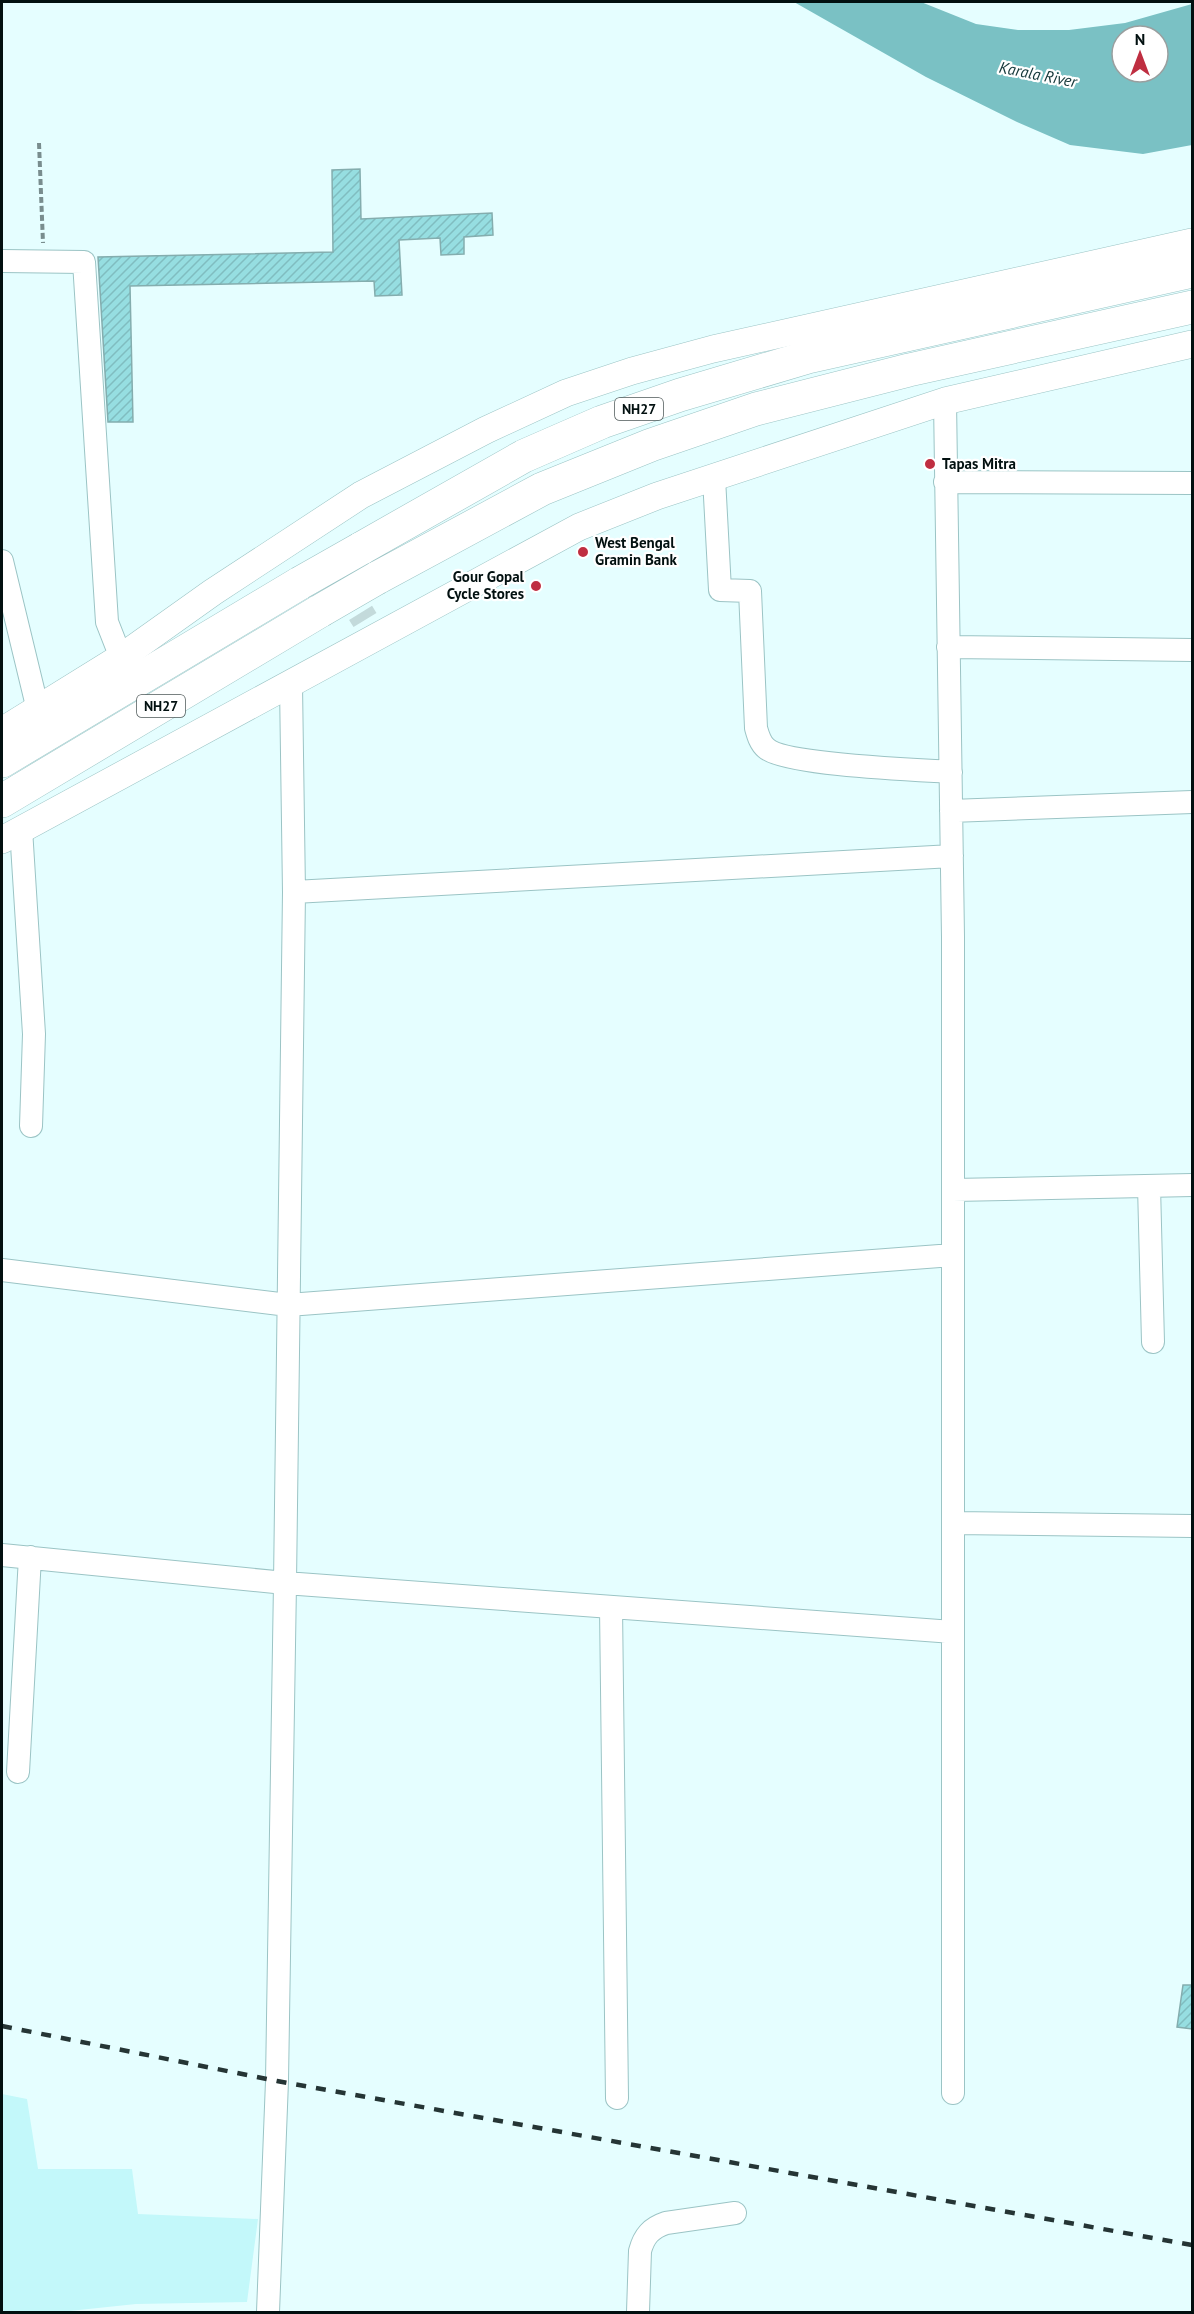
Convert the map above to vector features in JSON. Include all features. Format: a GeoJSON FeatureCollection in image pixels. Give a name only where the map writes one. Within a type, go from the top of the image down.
{"type":"FeatureCollection","features":[{"type":"Feature","properties":{"kind":"highway","name":"NH27"},"geometry":{"type":"LineString","coordinates":[[2,760],[300,583],[524,456],[602,422],[669,398],[808,357],[1192,271]]}},
{"type":"Feature","properties":{"kind":"highway","name":"NH27"},"geometry":{"type":"LineString","coordinates":[[2,801],[377,578],[542,489],[651,445],[756,409],[909,370],[1192,307]]}},
{"type":"Feature","properties":{"kind":"street"},"geometry":{"type":"LineString","coordinates":[[2,731],[123,656],[213,592],[361,495],[486,430],[566,393],[632,371],[713,349],[1192,242]]}},
{"type":"Feature","properties":{"kind":"street"},"geometry":{"type":"LineString","coordinates":[[2,261],[84,262],[107,622],[123,656]]}},
{"type":"Feature","properties":{"kind":"street"},"geometry":{"type":"LineString","coordinates":[[31,1126],[34,1034],[11,835],[291,685],[370,628],[579,527],[657,496],[945,401],[1192,344]]}},
{"type":"Feature","properties":{"kind":"street"},"geometry":{"type":"LineString","coordinates":[[945,401],[952,856],[953,2093]]}},
{"type":"Feature","properties":{"kind":"street"},"geometry":{"type":"LineString","coordinates":[[714,478],[720,590],[750,591],[756,728],[760,741],[767,750],[782,757],[862,766],[951,772]]}},
{"type":"Feature","properties":{"kind":"street"},"geometry":{"type":"LineString","coordinates":[[945,482],[1192,483]]}},
{"type":"Feature","properties":{"kind":"street"},"geometry":{"type":"LineString","coordinates":[[308,530],[327,559]]}},
{"type":"Feature","properties":{"kind":"street"},"geometry":{"type":"LineString","coordinates":[[2,561],[38,710]]}},
{"type":"Feature","properties":{"kind":"street"},"geometry":{"type":"LineString","coordinates":[[948,647],[1192,650]]}},
{"type":"Feature","properties":{"kind":"street"},"geometry":{"type":"LineString","coordinates":[[268,2313],[277,2081],[285,1583],[294,892],[291,685]]}},
{"type":"Feature","properties":{"kind":"street"},"geometry":{"type":"LineString","coordinates":[[951,811],[1192,802]]}},
{"type":"Feature","properties":{"kind":"street"},"geometry":{"type":"LineString","coordinates":[[294,892],[952,856]]}},
{"type":"Feature","properties":{"kind":"street"},"geometry":{"type":"LineString","coordinates":[[953,1190],[1192,1185]]}},
{"type":"Feature","properties":{"kind":"street"},"geometry":{"type":"LineString","coordinates":[[1149,1186],[1153,1342]]}},
{"type":"Feature","properties":{"kind":"street"},"geometry":{"type":"LineString","coordinates":[[2,1270],[288,1305],[953,1255]]}},
{"type":"Feature","properties":{"kind":"street"},"geometry":{"type":"LineString","coordinates":[[953,1523],[1192,1526]]}},
{"type":"Feature","properties":{"kind":"street"},"geometry":{"type":"LineString","coordinates":[[2,1555],[285,1583],[953,1632]]}},
{"type":"Feature","properties":{"kind":"street"},"geometry":{"type":"LineString","coordinates":[[18,1772],[30,1557]]}},
{"type":"Feature","properties":{"kind":"street"},"geometry":{"type":"LineString","coordinates":[[611,1607],[617,2098]]}},
{"type":"Feature","properties":{"kind":"street"},"geometry":{"type":"LineString","coordinates":[[638,2313],[640,2251],[642,2242],[648,2234],[656,2227],[666,2223],[735,2213]]}},
{"type":"Feature","properties":{"kind":"path"},"geometry":{"type":"LineString","coordinates":[[39,143],[44,261]]}},
{"type":"Feature","properties":{"kind":"shaded area"},"geometry":{"type":"Polygon","coordinates":[[[2,2094],[27,2099],[38,2169],[132,2169],[138,2214],[258,2219],[247,2302],[136,2304],[60,2312],[2,2312],[2,2094]]]}},
{"type":"Feature","properties":{"kind":"water","name":"Karala River"},"geometry":{"type":"Polygon","coordinates":[[[794,2],[921,2],[976,24],[1018,30],[1069,30],[1110,25],[1110,84],[1170,84],[1170,24],[1117,24],[1192,4],[1192,145],[1143,154],[1070,145],[1017,122],[926,77],[794,2]]]}},
{"type":"Feature","properties":{"kind":"building"},"geometry":{"type":"Polygon","coordinates":[[[360,169],[361,219],[492,213],[493,235],[464,237],[464,254],[441,255],[440,238],[399,240],[402,295],[375,296],[374,281],[130,286],[133,422],[108,422],[98,257],[333,252],[332,170],[360,169]]]}},
{"type":"Feature","properties":{"kind":"building"},"geometry":{"type":"Polygon","coordinates":[[[1183,1985],[1192,1985],[1192,2029],[1177,2027],[1183,1985]]]}},
{"type":"Feature","properties":{"kind":"tunnel"},"geometry":{"type":"LineString","coordinates":[[339,578],[365,620]]}},
{"type":"Feature","properties":{"kind":"railway"},"geometry":{"type":"LineString","coordinates":[[2,2026],[277,2081],[1192,2245]]}},
{"type":"Feature","properties":{"kind":"place","name":"Tapas Mitra"},"geometry":{"type":"Point","coordinates":[930,464]}},
{"type":"Feature","properties":{"kind":"place","name":"West Bengal Gramin Bank"},"geometry":{"type":"Point","coordinates":[583,552]}},
{"type":"Feature","properties":{"kind":"place","name":"Gour Gopal Cycle Stores"},"geometry":{"type":"Point","coordinates":[536,586]}}]}
